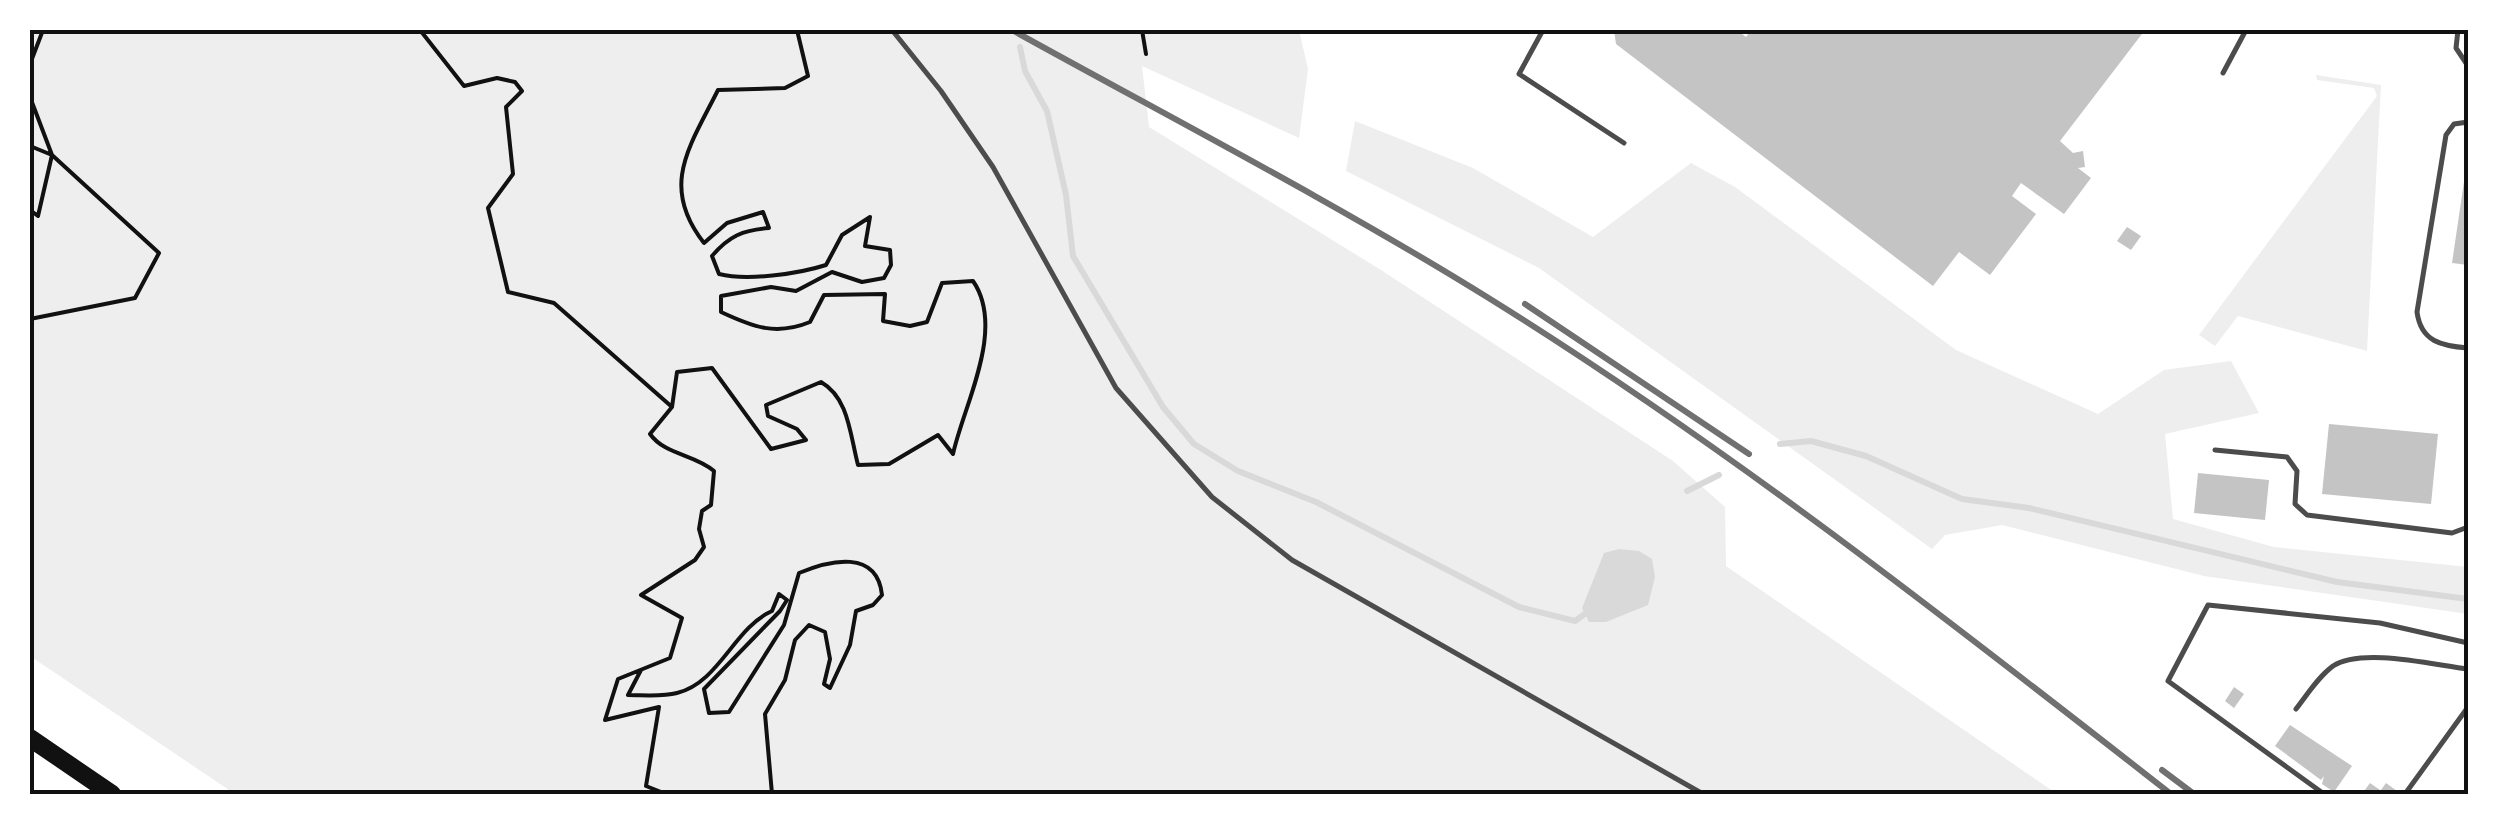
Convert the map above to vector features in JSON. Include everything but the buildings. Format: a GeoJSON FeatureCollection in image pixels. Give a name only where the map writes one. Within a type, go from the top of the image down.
{"type":"FeatureCollection","features":[{"type":"Feature","properties":{"kind":"highway"},"geometry":{"type":"LineString","coordinates":[[30,738],[112,794]]}},
{"type":"Feature","properties":{"kind":"lane"},"geometry":{"type":"LineString","coordinates":[[892,30],[941,91],[992,167],[1116,388],[1212,497],[1292,560],[1703,794]]}},
{"type":"Feature","properties":{"kind":"lane"},"geometry":{"type":"LineString","coordinates":[[1543,30],[1518,74],[1624,143]]}},
{"type":"Feature","properties":{"kind":"lane"},"geometry":{"type":"LineString","coordinates":[[2223,73],[2246,30]]}},
{"type":"Feature","properties":{"kind":"lane"},"geometry":{"type":"LineString","coordinates":[[2458,30],[2456,48],[2468,66]]}},
{"type":"Feature","properties":{"kind":"lane"},"geometry":{"type":"LineString","coordinates":[[2468,122],[2454,124],[2446,136],[2417,312],[2422,330],[2431,340],[2468,348]]}},
{"type":"Feature","properties":{"kind":"lane"},"geometry":{"type":"LineString","coordinates":[[2215,450],[2287,457],[2296,471],[2296,504],[2306,515],[2452,533],[2468,527]]}},
{"type":"Feature","properties":{"kind":"lane"},"geometry":{"type":"LineString","coordinates":[[2324,794],[2168,681],[2208,605],[2380,623],[2468,642]]}},
{"type":"Feature","properties":{"kind":"lane"},"geometry":{"type":"LineString","coordinates":[[2296,709],[2327,671],[2354,658],[2468,669]]}},
{"type":"Feature","properties":{"kind":"lane"},"geometry":{"type":"LineString","coordinates":[[2405,794],[2468,707]]}},
{"type":"Feature","properties":{"kind":"path"},"geometry":{"type":"LineString","coordinates":[[30,64],[44,30]]}},
{"type":"Feature","properties":{"kind":"path"},"geometry":{"type":"LineString","coordinates":[[420,30],[464,86],[496,78],[515,82],[522,91],[506,107],[513,174],[488,208],[508,292],[554,303],[672,407]]}},
{"type":"Feature","properties":{"kind":"path"},"geometry":{"type":"LineString","coordinates":[[666,794],[646,786],[660,707],[605,720],[618,678],[670,658],[682,618],[640,595],[695,560],[704,548],[699,529],[702,511],[711,505],[714,471],[700,459],[659,446],[650,434],[672,407],[678,372],[712,368],[772,449],[796,446],[806,440],[797,429],[768,416],[766,405],[821,382],[836,390],[858,465],[889,464],[938,435],[954,454],[962,414],[971,405],[984,346],[984,298],[973,281],[942,283],[928,322],[910,326],[883,321],[885,294],[824,295],[810,322],[789,331],[758,329],[721,312],[721,296],[771,287],[796,292],[832,272],[862,282],[884,278],[891,266],[890,250],[864,246],[870,217],[842,235],[826,265],[794,275],[782,271],[732,278],[718,274],[712,256],[726,240],[746,230],[770,228],[763,212],[727,223],[704,244],[688,223],[680,167],[718,90],[786,88],[808,76],[797,30]]}},
{"type":"Feature","properties":{"kind":"path"},"geometry":{"type":"LineString","coordinates":[[1142,30],[1146,54]]}},
{"type":"Feature","properties":{"kind":"path"},"geometry":{"type":"LineString","coordinates":[[30,96],[52,155],[38,216],[30,210]]}},
{"type":"Feature","properties":{"kind":"path"},"geometry":{"type":"LineString","coordinates":[[30,146],[52,155],[159,253],[135,298],[30,319]]}},
{"type":"Feature","properties":{"kind":"path"},"geometry":{"type":"LineString","coordinates":[[641,670],[628,695],[679,693],[714,669],[752,620],[772,611],[780,594],[788,600],[780,612],[704,689],[709,713],[729,712],[784,625],[800,573],[827,561],[854,560],[870,569],[880,581],[882,595],[874,605],[856,612],[850,645],[830,688],[824,684],[830,659],[825,632],[808,625],[794,640],[785,680],[765,714],[772,794]]}},
{"type":"Feature","properties":{"kind":"shaded area"},"geometry":{"type":"Polygon","coordinates":[[[30,30],[1299,30],[1308,69],[1299,138],[1142,66],[1149,127],[1381,270],[1673,461],[1725,507],[1726,566],[2057,794],[1880,794],[1870,790],[1865,794],[235,794],[30,656],[30,30]]]}},
{"type":"Feature","properties":{"kind":"shaded area"},"geometry":{"type":"Polygon","coordinates":[[[2316,75],[2381,85],[2367,351],[2238,316],[2215,346],[2199,335],[2377,96],[2374,88],[2317,80],[2316,75]]]}},
{"type":"Feature","properties":{"kind":"shaded area"},"geometry":{"type":"Polygon","coordinates":[[[1355,121],[1473,168],[1593,237],[1691,163],[1735,187],[1956,350],[2098,414],[2164,370],[2231,361],[2259,413],[2165,434],[2173,519],[2274,547],[2468,567],[2468,614],[2204,576],[2002,525],[1945,535],[1932,549],[1539,268],[1346,171],[1355,121]]]}},
{"type":"Feature","properties":{"kind":"shaded area"},"geometry":{"type":"Polygon","coordinates":[[[1619,549],[1639,551],[1652,559],[1655,577],[1648,605],[1606,622],[1589,622],[1582,608],[1604,553],[1619,549]]]}},
{"type":"Feature","properties":{"kind":"waterway"},"geometry":{"type":"LineString","coordinates":[[1020,47],[1025,71],[1047,111],[1066,195],[1073,256],[1163,407],[1194,444],[1238,471],[1316,502],[1519,607],[1575,621],[1586,613]]}},
{"type":"Feature","properties":{"kind":"waterway"},"geometry":{"type":"LineString","coordinates":[[1780,444],[1811,441],[1866,456],[1962,499],[2029,508],[2337,582],[2468,599]]}},
{"type":"Feature","properties":{"kind":"waterway"},"geometry":{"type":"LineString","coordinates":[[1687,491],[1719,475]]}},
{"type":"Feature","properties":{"kind":"railway"},"geometry":{"type":"LineString","coordinates":[[1012,30],[1370,227],[1576,354],[1835,536],[2171,794]]}},
{"type":"Feature","properties":{"kind":"railway"},"geometry":{"type":"LineString","coordinates":[[1525,304],[1749,454]]}},
{"type":"Feature","properties":{"kind":"railway"},"geometry":{"type":"LineString","coordinates":[[2162,770],[2194,794]]}}]}
